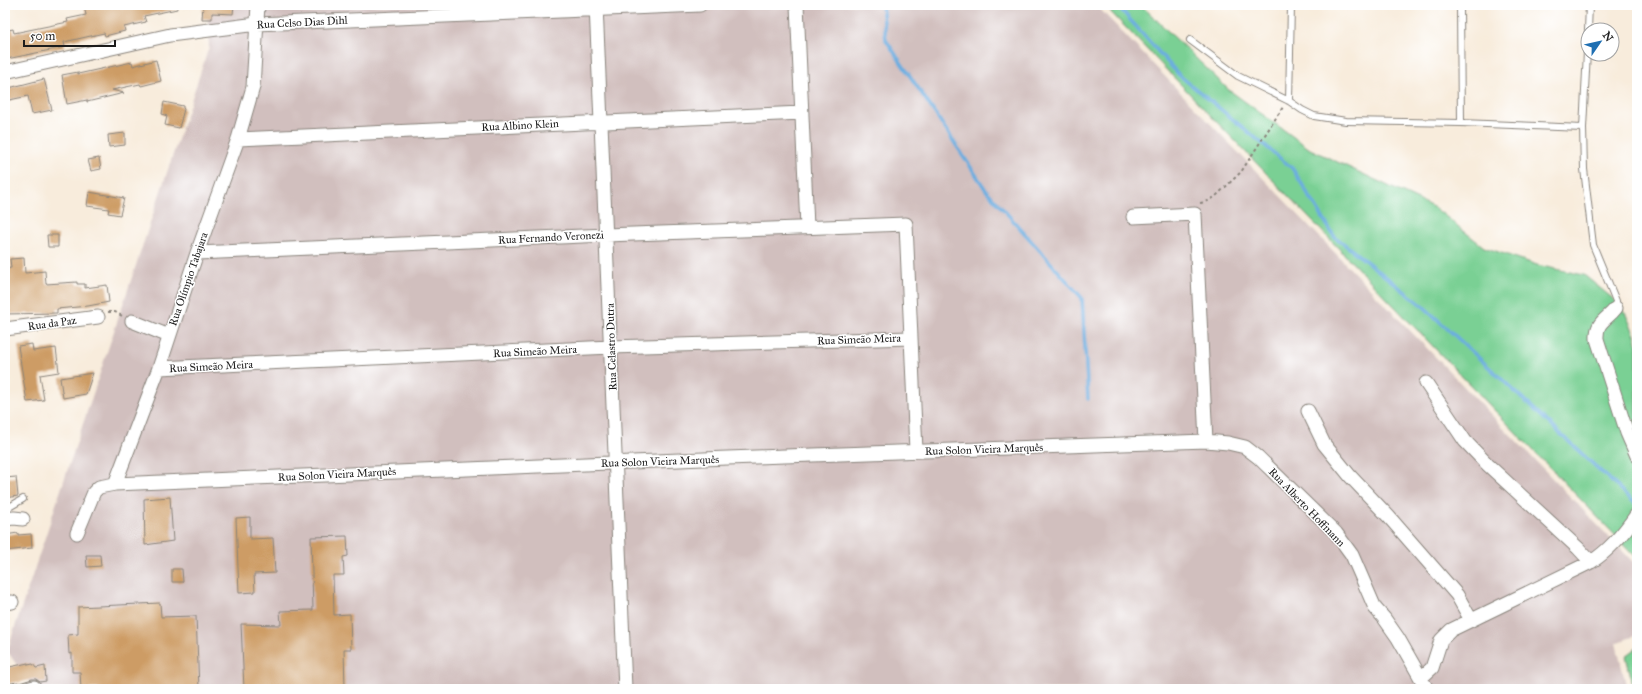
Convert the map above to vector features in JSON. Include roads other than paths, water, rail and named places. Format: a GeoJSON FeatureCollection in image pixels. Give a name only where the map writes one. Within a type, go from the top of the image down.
{"type":"FeatureCollection","features":[{"type":"Feature","properties":{"kind":"street","name":"Rua Olímpio Tabajara"},"geometry":{"type":"LineString","coordinates":[[115,484],[159,368],[197,253],[238,139],[253,87],[258,5]]}},
{"type":"Feature","properties":{"kind":"street","name":"Rua Celso Dias Dihl"},"geometry":{"type":"LineString","coordinates":[[5,72],[170,35],[257,24],[596,7],[700,5]]}},
{"type":"Feature","properties":{"kind":"street"},"geometry":{"type":"LineString","coordinates":[[797,5],[807,227]]}},
{"type":"Feature","properties":{"kind":"street","name":"Rua Celastro Dutra"},"geometry":{"type":"LineString","coordinates":[[596,7],[625,689]]}},
{"type":"Feature","properties":{"kind":"street","name":"Rua Albino Klein"},"geometry":{"type":"LineString","coordinates":[[238,139],[802,113]]}},
{"type":"Feature","properties":{"kind":"street"},"geometry":{"type":"LineString","coordinates":[[1133,218],[1195,214],[1206,441]]}},
{"type":"Feature","properties":{"kind":"street","name":"Rua Fernando Veronezi"},"geometry":{"type":"LineString","coordinates":[[197,253],[606,234],[906,224],[911,338]]}},
{"type":"Feature","properties":{"kind":"street"},"geometry":{"type":"LineString","coordinates":[[1616,308],[1597,329],[1597,339],[1626,433],[1637,456]]}},
{"type":"Feature","properties":{"kind":"street","name":"Rua da Paz"},"geometry":{"type":"LineString","coordinates":[[5,329],[98,317]]}},
{"type":"Feature","properties":{"kind":"street"},"geometry":{"type":"LineString","coordinates":[[132,321],[169,336]]}},
{"type":"Feature","properties":{"kind":"street"},"geometry":{"type":"LineString","coordinates":[[911,338],[916,451]]}},
{"type":"Feature","properties":{"kind":"street","name":"Rua Simeão Meira"},"geometry":{"type":"LineString","coordinates":[[159,368],[611,348],[911,338]]}},
{"type":"Feature","properties":{"kind":"street"},"geometry":{"type":"LineString","coordinates":[[1426,383],[1465,440],[1488,465],[1578,548],[1591,562]]}},
{"type":"Feature","properties":{"kind":"street"},"geometry":{"type":"LineString","coordinates":[[1308,412],[1324,444],[1350,476],[1389,517],[1457,596],[1471,620]]}},
{"type":"Feature","properties":{"kind":"street","name":"Rua Solon Vieira Marquês"},"geometry":{"type":"LineString","coordinates":[[115,484],[616,462],[1206,441]]}},
{"type":"Feature","properties":{"kind":"street","name":"Rua Alberto Hoffmann"},"geometry":{"type":"LineString","coordinates":[[1206,441],[1228,443],[1245,447],[1258,457],[1336,533],[1352,555],[1374,608],[1384,618],[1398,638],[1425,683]]}},
{"type":"Feature","properties":{"kind":"street"},"geometry":{"type":"LineString","coordinates":[[77,533],[94,492],[99,487],[115,484]]}},
{"type":"Feature","properties":{"kind":"street"},"geometry":{"type":"LineString","coordinates":[[1425,683],[1432,668],[1441,640],[1451,630],[1591,562],[1603,554],[1624,532],[1637,514]]}},
{"type":"Feature","properties":{"kind":"street"},"geometry":{"type":"LineString","coordinates":[[5,519],[23,519]]}},
{"type":"Feature","properties":{"kind":"lane"},"geometry":{"type":"LineString","coordinates":[[1289,101],[1291,5]]}},
{"type":"Feature","properties":{"kind":"lane"},"geometry":{"type":"LineString","coordinates":[[1460,5],[1461,123]]}},
{"type":"Feature","properties":{"kind":"lane"},"geometry":{"type":"LineString","coordinates":[[1589,22],[1590,5]]}},
{"type":"Feature","properties":{"kind":"lane"},"geometry":{"type":"LineString","coordinates":[[1190,40],[1238,76],[1289,101],[1314,116],[1346,121],[1461,123],[1583,128]]}},
{"type":"Feature","properties":{"kind":"lane"},"geometry":{"type":"LineString","coordinates":[[1586,62],[1583,128],[1584,169],[1593,245],[1616,301],[1616,308]]}},
{"type":"Feature","properties":{"kind":"lane"},"geometry":{"type":"LineString","coordinates":[[5,507],[23,499]]}},
{"type":"Feature","properties":{"kind":"waterway"},"geometry":{"type":"LineString","coordinates":[[882,5],[886,40],[986,190],[1082,298],[1088,399]]}},
{"type":"Feature","properties":{"kind":"waterway"},"geometry":{"type":"LineString","coordinates":[[1117,5],[1179,75],[1292,168],[1334,236],[1423,306],[1637,505]]}}]}
